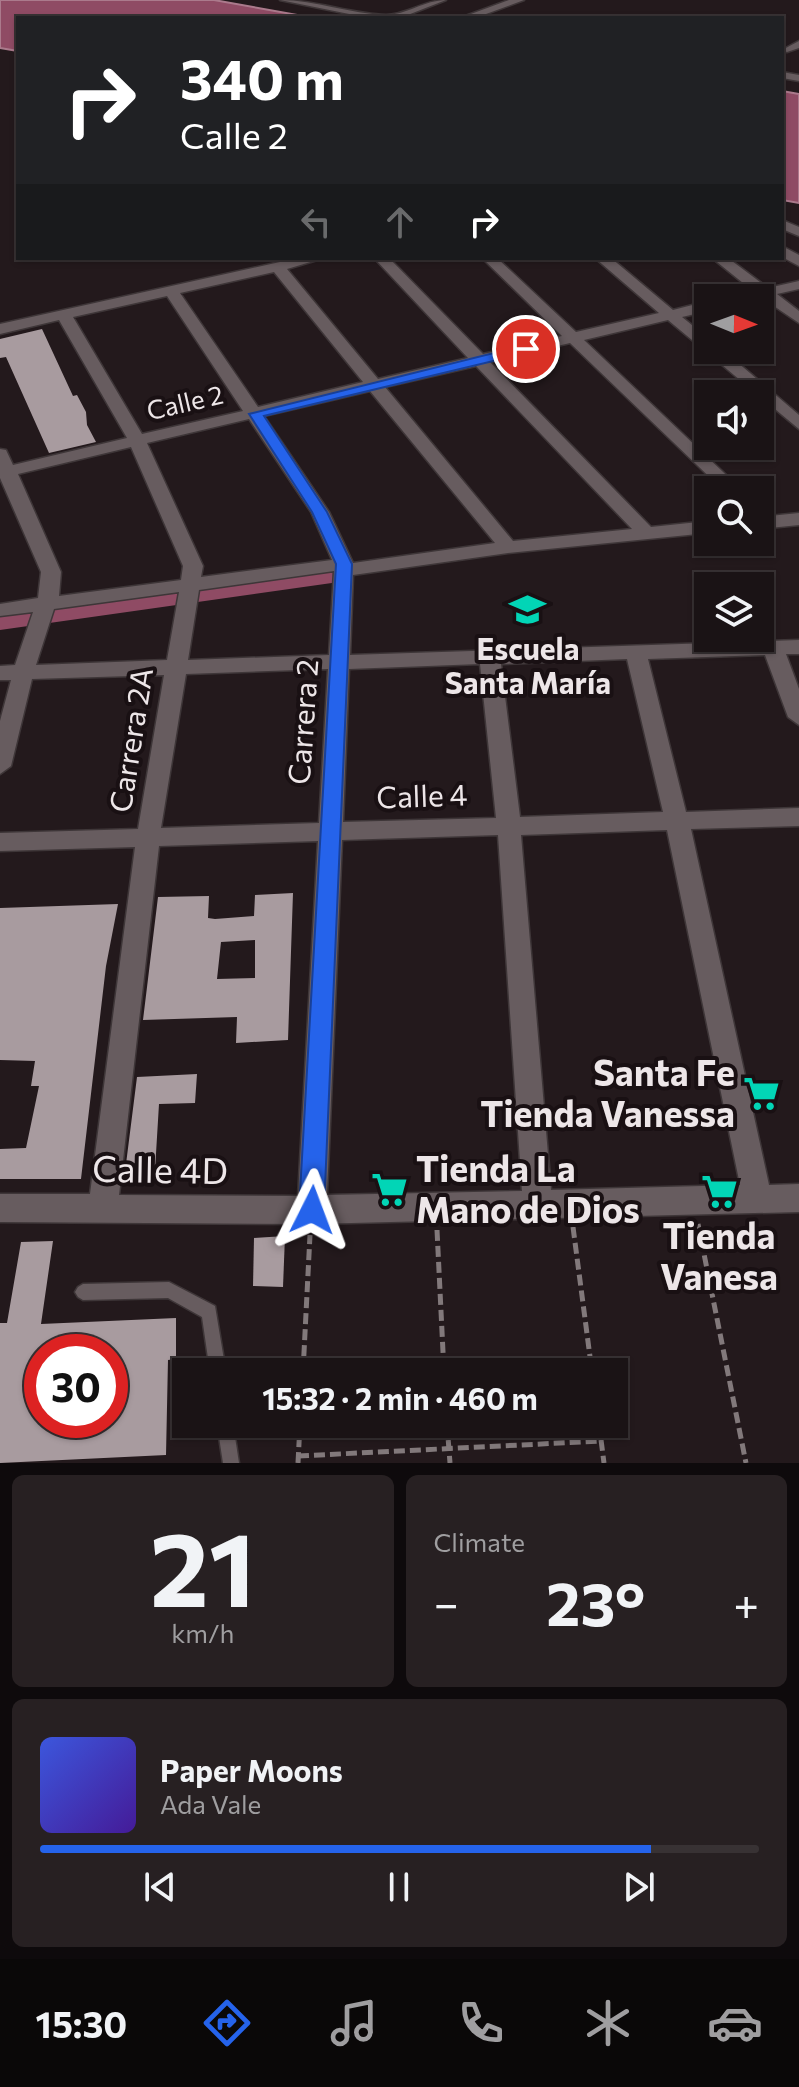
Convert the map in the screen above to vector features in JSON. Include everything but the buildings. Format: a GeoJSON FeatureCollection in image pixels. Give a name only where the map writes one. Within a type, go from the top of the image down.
{"type":"FeatureCollection","features":[{"type":"Feature","properties":{"kind":"street"},"geometry":{"type":"LineString","coordinates":[[285,0],[377,16]]}},
{"type":"Feature","properties":{"kind":"street"},"geometry":{"type":"LineString","coordinates":[[325,7],[346,0]]}},
{"type":"Feature","properties":{"kind":"street"},"geometry":{"type":"LineString","coordinates":[[394,16],[441,0]]}},
{"type":"Feature","properties":{"kind":"street"},"geometry":{"type":"LineString","coordinates":[[471,16],[519,0]]}},
{"type":"Feature","properties":{"kind":"street"},"geometry":{"type":"LineString","coordinates":[[789,52],[799,44]]}},
{"type":"Feature","properties":{"kind":"street"},"geometry":{"type":"LineString","coordinates":[[784,224],[799,232]]}},
{"type":"Feature","properties":{"kind":"street"},"geometry":{"type":"LineString","coordinates":[[0,329],[308,260]]}},
{"type":"Feature","properties":{"kind":"street"},"geometry":{"type":"LineString","coordinates":[[383,260],[645,532]]}},
{"type":"Feature","properties":{"kind":"street"},"geometry":{"type":"LineString","coordinates":[[491,260],[718,476]]}},
{"type":"Feature","properties":{"kind":"street"},"geometry":{"type":"LineString","coordinates":[[604,260],[694,334]]}},
{"type":"Feature","properties":{"kind":"street"},"geometry":{"type":"LineString","coordinates":[[722,260],[753,284]]}},
{"type":"Feature","properties":{"kind":"street"},"geometry":{"type":"LineString","coordinates":[[277,267],[508,547]]}},
{"type":"Feature","properties":{"kind":"street"},"geometry":{"type":"LineString","coordinates":[[774,290],[799,285]]}},
{"type":"Feature","properties":{"kind":"street","name":"Carrera 2"},"geometry":{"type":"LineString","coordinates":[[170,290],[320,512],[344,577],[312,1210]]}},
{"type":"Feature","properties":{"kind":"street"},"geometry":{"type":"LineString","coordinates":[[774,299],[799,318]]}},
{"type":"Feature","properties":{"kind":"street","name":"Calle 2"},"geometry":{"type":"LineString","coordinates":[[2,466],[256,414],[694,310]]}},
{"type":"Feature","properties":{"kind":"street","name":"Carrera 2A"},"geometry":{"type":"LineString","coordinates":[[64,315],[137,440],[183,537],[193,566],[148,838],[103,1206]]}},
{"type":"Feature","properties":{"kind":"street"},"geometry":{"type":"LineString","coordinates":[[729,364],[799,424]]}},
{"type":"Feature","properties":{"kind":"street"},"geometry":{"type":"LineString","coordinates":[[0,766],[23,672],[52,587],[51,572],[2,466]]}},
{"type":"Feature","properties":{"kind":"street"},"geometry":{"type":"LineString","coordinates":[[774,520],[799,519]]}},
{"type":"Feature","properties":{"kind":"street"},"geometry":{"type":"LineString","coordinates":[[0,610],[344,577],[508,547],[694,528]]}},
{"type":"Feature","properties":{"kind":"street"},"geometry":{"type":"LineString","coordinates":[[774,648],[799,647]]}},
{"type":"Feature","properties":{"kind":"street"},"geometry":{"type":"LineString","coordinates":[[0,673],[694,650]]}},
{"type":"Feature","properties":{"kind":"street"},"geometry":{"type":"LineString","coordinates":[[774,651],[799,717]]}},
{"type":"Feature","properties":{"kind":"street"},"geometry":{"type":"LineString","coordinates":[[636,652],[677,821],[757,1198]]}},
{"type":"Feature","properties":{"kind":"street"},"geometry":{"type":"LineString","coordinates":[[490,656],[509,826],[538,1206]]}},
{"type":"Feature","properties":{"kind":"street","name":"Calle 4"},"geometry":{"type":"LineString","coordinates":[[0,842],[799,817]]}},
{"type":"Feature","properties":{"kind":"street","name":"Calle 4D"},"geometry":{"type":"LineString","coordinates":[[0,1208],[103,1206],[312,1210],[799,1198]]}},
{"type":"Feature","properties":{"kind":"lane"},"geometry":{"type":"LineString","coordinates":[[83,1292],[169,1290],[209,1312],[216,1358]]}},
{"type":"Feature","properties":{"kind":"lane"},"geometry":{"type":"LineString","coordinates":[[227,1438],[231,1463]]}},
{"type":"Feature","properties":{"kind":"path"},"geometry":{"type":"LineString","coordinates":[[693,1202],[746,1463]]}},
{"type":"Feature","properties":{"kind":"path"},"geometry":{"type":"LineString","coordinates":[[570,1205],[590,1358]]}},
{"type":"Feature","properties":{"kind":"path"},"geometry":{"type":"LineString","coordinates":[[436,1207],[443,1358]]}},
{"type":"Feature","properties":{"kind":"path"},"geometry":{"type":"LineString","coordinates":[[304,1358],[312,1210]]}},
{"type":"Feature","properties":{"kind":"path"},"geometry":{"type":"LineString","coordinates":[[299,1438],[298,1460],[448,1447],[601,1441]]}},
{"type":"Feature","properties":{"kind":"path"},"geometry":{"type":"LineString","coordinates":[[448,1438],[450,1463]]}},
{"type":"Feature","properties":{"kind":"path"},"geometry":{"type":"LineString","coordinates":[[601,1438],[604,1463]]}},
{"type":"Feature","properties":{"kind":"shaded area"},"geometry":{"type":"Polygon","coordinates":[[[0,0],[214,0],[303,16],[16,16],[16,51],[0,48],[0,0]]]}},
{"type":"Feature","properties":{"kind":"shaded area"},"geometry":{"type":"Polygon","coordinates":[[[784,91],[799,94],[799,203],[784,200],[784,91]]]}},
{"type":"Feature","properties":{"kind":"waterway"},"geometry":{"type":"LineString","coordinates":[[0,623],[339,577]]}},
{"type":"Feature","properties":{"kind":"place","name":"Escuela Santa María"},"geometry":{"type":"Point","coordinates":[528,609]}},
{"type":"Feature","properties":{"kind":"place","name":"Santa Fe Tienda Vanessa"},"geometry":{"type":"Point","coordinates":[761,1094]}},
{"type":"Feature","properties":{"kind":"place","name":"Tienda La Mano de Dios"},"geometry":{"type":"Point","coordinates":[390,1190]}},
{"type":"Feature","properties":{"kind":"place","name":"Tienda Vanesa"},"geometry":{"type":"Point","coordinates":[719,1191]}},
{"type":"Feature","properties":{"kind":"route"},"geometry":{"type":"LineString","coordinates":[[312,1210],[344,564],[320,512],[256,414],[526,349]]}}]}
